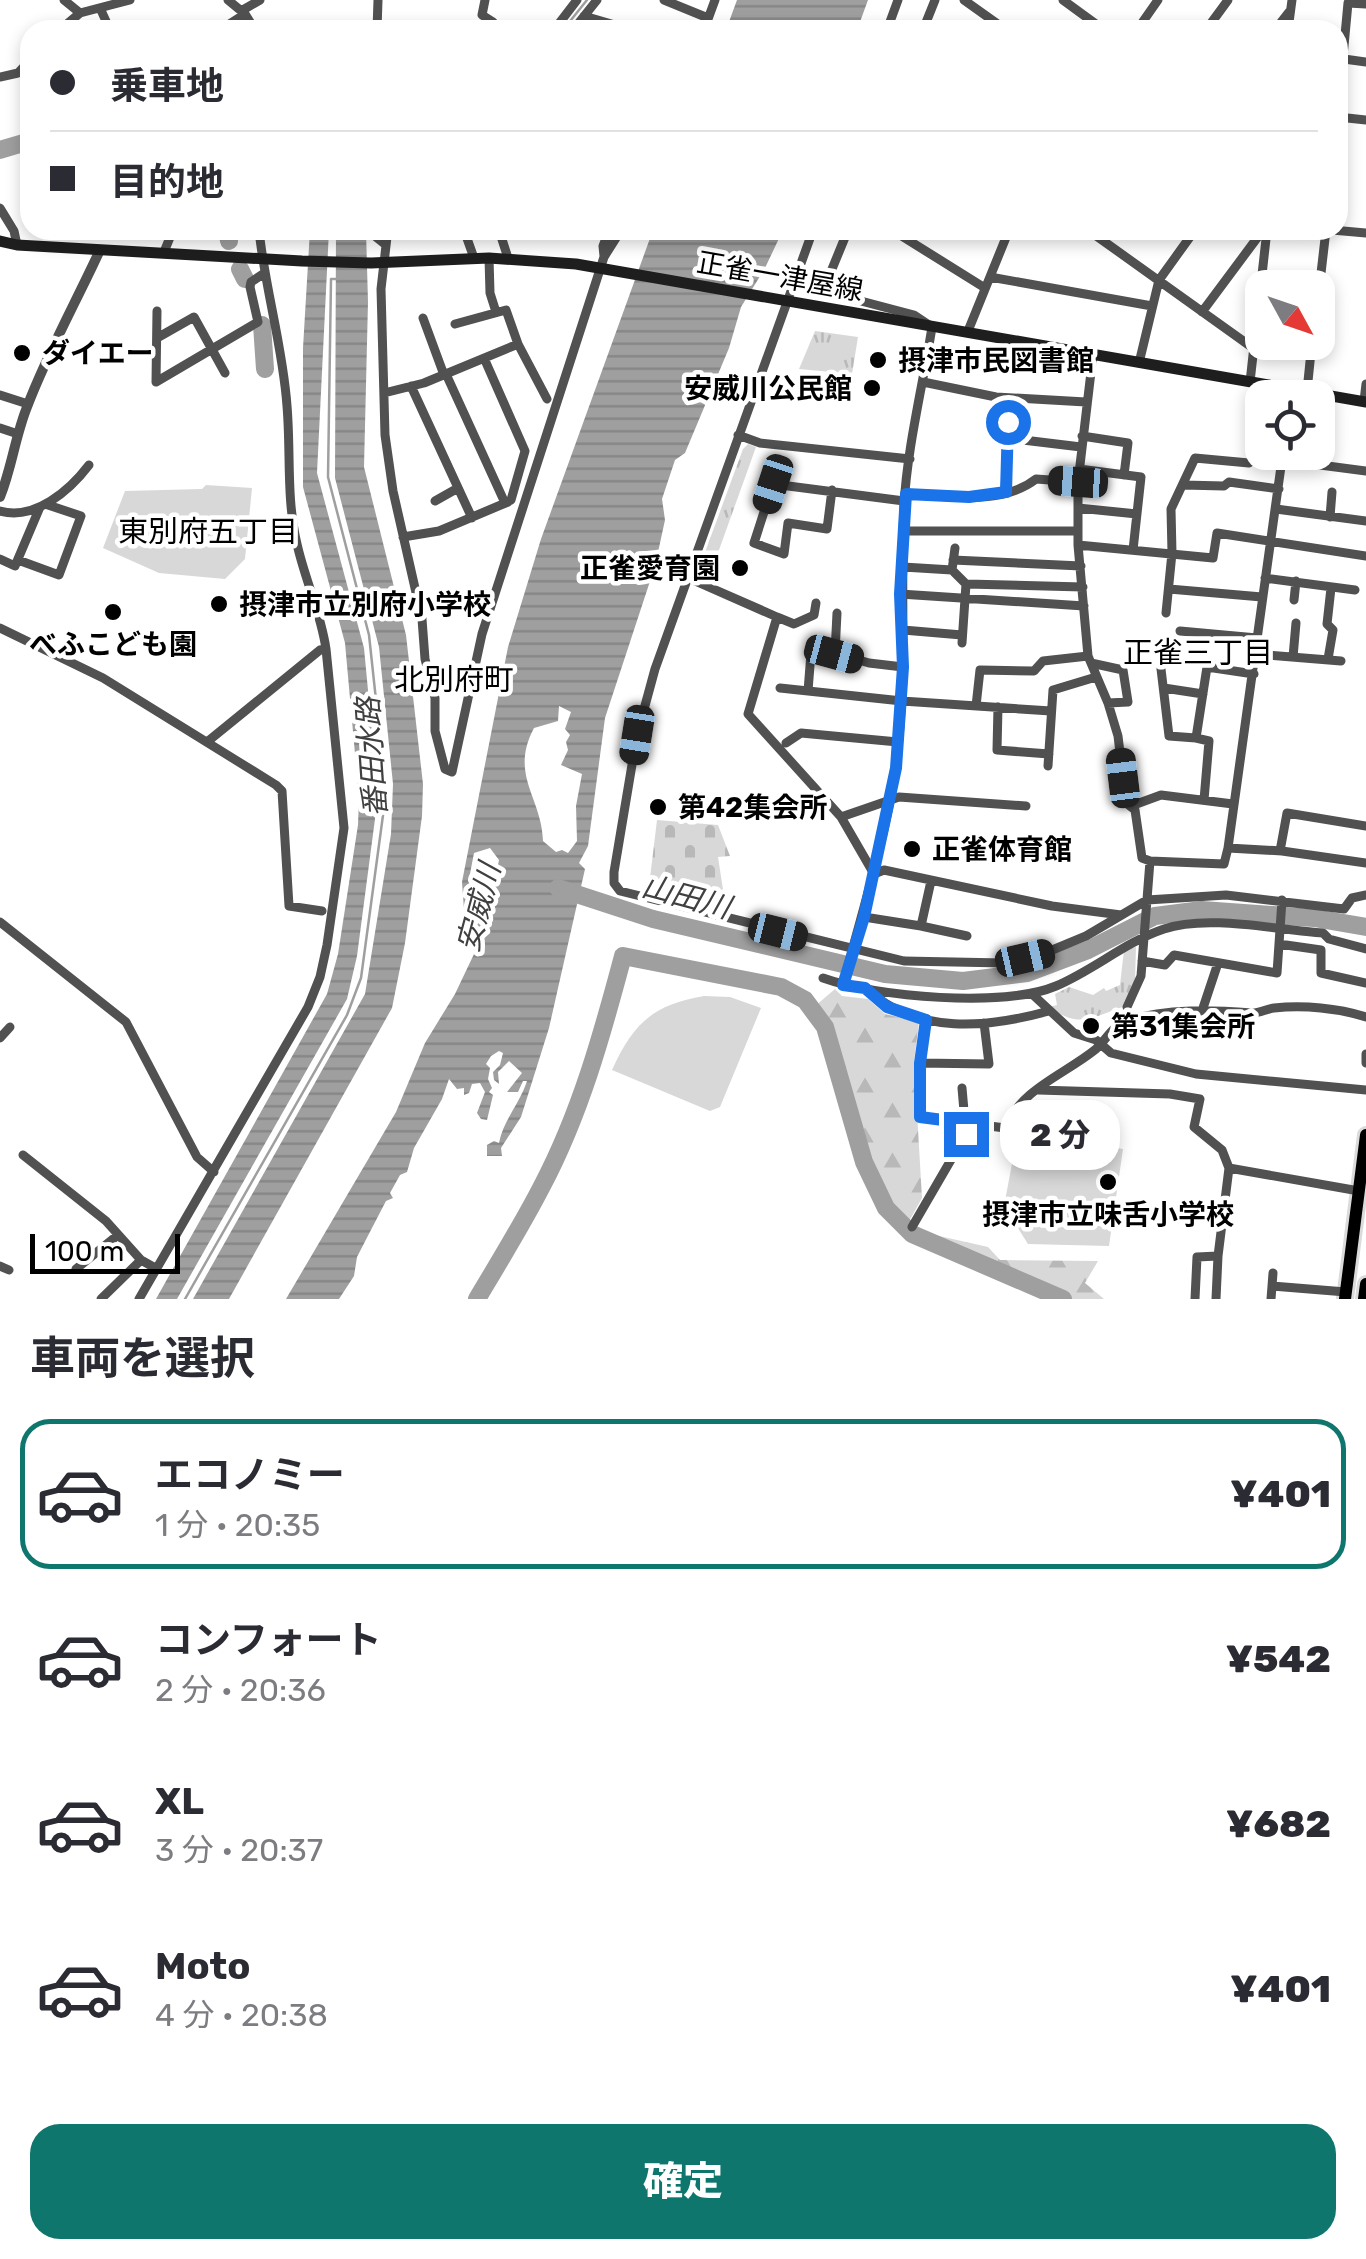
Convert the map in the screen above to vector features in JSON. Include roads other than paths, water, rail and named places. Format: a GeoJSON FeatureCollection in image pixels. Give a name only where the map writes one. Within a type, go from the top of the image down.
{"type":"FeatureCollection","features":[{"type":"Feature","properties":{"kind":"main road","name":"正雀一津屋線"},"geometry":{"type":"LineString","coordinates":[[0,241],[302,261],[508,258],[605,265],[780,301],[1245,381]]}},
{"type":"Feature","properties":{"kind":"main road","name":"正雀一津屋線"},"geometry":{"type":"LineString","coordinates":[[1335,396],[1365,402]]}},
{"type":"Feature","properties":{"kind":"main road"},"geometry":{"type":"LineString","coordinates":[[1346,1295],[1362,1192],[1366,1135]]}},
{"type":"Feature","properties":{"kind":"main road"},"geometry":{"type":"LineString","coordinates":[[1364,1299],[1366,1284]]}},
{"type":"Feature","properties":{"kind":"street"},"geometry":{"type":"LineString","coordinates":[[64,0],[80,13]]}},
{"type":"Feature","properties":{"kind":"street"},"geometry":{"type":"LineString","coordinates":[[72,20],[80,13],[130,0]]}},
{"type":"Feature","properties":{"kind":"street"},"geometry":{"type":"LineString","coordinates":[[228,0],[248,20]]}},
{"type":"Feature","properties":{"kind":"street"},"geometry":{"type":"LineString","coordinates":[[234,20],[260,0]]}},
{"type":"Feature","properties":{"kind":"street"},"geometry":{"type":"LineString","coordinates":[[562,20],[578,0]]}},
{"type":"Feature","properties":{"kind":"street"},"geometry":{"type":"LineString","coordinates":[[581,20],[597,0]]}},
{"type":"Feature","properties":{"kind":"street"},"geometry":{"type":"LineString","coordinates":[[664,0],[708,18],[715,0]]}},
{"type":"Feature","properties":{"kind":"street"},"geometry":{"type":"LineString","coordinates":[[964,0],[992,20]]}},
{"type":"Feature","properties":{"kind":"street"},"geometry":{"type":"LineString","coordinates":[[1063,0],[1090,20]]}},
{"type":"Feature","properties":{"kind":"street"},"geometry":{"type":"LineString","coordinates":[[1347,20],[1348,2],[1366,4]]}},
{"type":"Feature","properties":{"kind":"street"},"geometry":{"type":"LineString","coordinates":[[100,8],[105,20]]}},
{"type":"Feature","properties":{"kind":"street"},"geometry":{"type":"LineString","coordinates":[[584,16],[598,20]]}},
{"type":"Feature","properties":{"kind":"street"},"geometry":{"type":"LineString","coordinates":[[0,208],[14,231],[17,245]]}},
{"type":"Feature","properties":{"kind":"street"},"geometry":{"type":"LineString","coordinates":[[164,252],[169,240]]}},
{"type":"Feature","properties":{"kind":"street"},"geometry":{"type":"LineString","coordinates":[[139,1299],[308,1007],[327,945],[344,828],[323,626],[297,547],[291,511],[288,406],[260,240]]}},
{"type":"Feature","properties":{"kind":"street"},"geometry":{"type":"LineString","coordinates":[[379,240],[386,245]]}},
{"type":"Feature","properties":{"kind":"street"},"geometry":{"type":"LineString","coordinates":[[388,240],[377,262],[385,435],[422,619],[435,698],[435,731],[445,770],[452,772],[482,634],[617,240]]}},
{"type":"Feature","properties":{"kind":"street"},"geometry":{"type":"LineString","coordinates":[[468,240],[474,258]]}},
{"type":"Feature","properties":{"kind":"street"},"geometry":{"type":"LineString","coordinates":[[503,240],[508,258]]}},
{"type":"Feature","properties":{"kind":"street"},"geometry":{"type":"LineString","coordinates":[[605,240],[605,265]]}},
{"type":"Feature","properties":{"kind":"street"},"geometry":{"type":"LineString","coordinates":[[808,240],[780,301],[738,435],[686,576],[637,735],[614,883],[620,891],[904,962],[1004,962],[1046,953],[1086,936],[1147,900],[1226,895],[1344,909],[1352,898],[1366,895]]}},
{"type":"Feature","properties":{"kind":"street"},"geometry":{"type":"LineString","coordinates":[[843,985],[874,874],[898,742],[905,498],[932,326],[914,315],[823,291],[844,240]]}},
{"type":"Feature","properties":{"kind":"street"},"geometry":{"type":"LineString","coordinates":[[908,240],[985,288]]}},
{"type":"Feature","properties":{"kind":"street"},"geometry":{"type":"LineString","coordinates":[[968,331],[1005,240]]}},
{"type":"Feature","properties":{"kind":"street"},"geometry":{"type":"LineString","coordinates":[[1102,240],[1245,342]]}},
{"type":"Feature","properties":{"kind":"street"},"geometry":{"type":"LineString","coordinates":[[1139,363],[1159,280],[1185,240]]}},
{"type":"Feature","properties":{"kind":"street"},"geometry":{"type":"LineString","coordinates":[[1202,312],[1257,240]]}},
{"type":"Feature","properties":{"kind":"street"},"geometry":{"type":"LineString","coordinates":[[1261,270],[1264,240]]}},
{"type":"Feature","properties":{"kind":"street"},"geometry":{"type":"LineString","coordinates":[[1323,270],[1327,240]]}},
{"type":"Feature","properties":{"kind":"street"},"geometry":{"type":"LineString","coordinates":[[0,497],[6,462],[28,404],[100,250]]}},
{"type":"Feature","properties":{"kind":"street"},"geometry":{"type":"LineString","coordinates":[[490,258],[490,292],[496,312]]}},
{"type":"Feature","properties":{"kind":"street"},"geometry":{"type":"LineString","coordinates":[[157,311],[156,382],[258,322],[250,287],[263,274]]}},
{"type":"Feature","properties":{"kind":"street"},"geometry":{"type":"LineString","coordinates":[[990,276],[1152,306]]}},
{"type":"Feature","properties":{"kind":"street"},"geometry":{"type":"LineString","coordinates":[[455,324],[506,310],[518,344],[547,399]]}},
{"type":"Feature","properties":{"kind":"street"},"geometry":{"type":"LineString","coordinates":[[156,338],[194,317],[225,373]]}},
{"type":"Feature","properties":{"kind":"street"},"geometry":{"type":"LineString","coordinates":[[423,318],[445,374],[508,502]]}},
{"type":"Feature","properties":{"kind":"street"},"geometry":{"type":"LineString","coordinates":[[384,394],[518,344]]}},
{"type":"Feature","properties":{"kind":"street"},"geometry":{"type":"LineString","coordinates":[[1093,355],[1078,482],[1078,545],[1089,660],[1118,736],[1126,802],[1136,810],[1142,858],[1150,861],[1224,864],[1281,470]]}},
{"type":"Feature","properties":{"kind":"street"},"geometry":{"type":"LineString","coordinates":[[484,358],[525,450],[508,502]]}},
{"type":"Feature","properties":{"kind":"street"},"geometry":{"type":"LineString","coordinates":[[923,382],[996,397],[1086,402]]}},
{"type":"Feature","properties":{"kind":"street"},"geometry":{"type":"LineString","coordinates":[[1365,402],[1366,384]]}},
{"type":"Feature","properties":{"kind":"street"},"geometry":{"type":"LineString","coordinates":[[411,386],[472,518]]}},
{"type":"Feature","properties":{"kind":"street"},"geometry":{"type":"LineString","coordinates":[[0,395],[28,404]]}},
{"type":"Feature","properties":{"kind":"street"},"geometry":{"type":"LineString","coordinates":[[1006,492],[1008,422]]}},
{"type":"Feature","properties":{"kind":"street"},"geometry":{"type":"LineString","coordinates":[[0,428],[18,434]]}},
{"type":"Feature","properties":{"kind":"street"},"geometry":{"type":"LineString","coordinates":[[738,435],[760,444],[910,459]]}},
{"type":"Feature","properties":{"kind":"street"},"geometry":{"type":"LineString","coordinates":[[1007,438],[1128,443],[1124,475]]}},
{"type":"Feature","properties":{"kind":"street"},"geometry":{"type":"LineString","coordinates":[[1166,613],[1172,553],[1171,509],[1195,458],[1245,463]]}},
{"type":"Feature","properties":{"kind":"street"},"geometry":{"type":"LineString","coordinates":[[0,511],[24,512],[43,505],[76,482],[89,464]]}},
{"type":"Feature","properties":{"kind":"street"},"geometry":{"type":"LineString","coordinates":[[1335,465],[1366,470]]}},
{"type":"Feature","properties":{"kind":"street"},"geometry":{"type":"LineString","coordinates":[[1080,470],[1142,477],[1133,550]]}},
{"type":"Feature","properties":{"kind":"street"},"geometry":{"type":"LineString","coordinates":[[832,490],[827,528],[788,522],[784,554],[754,543],[773,484],[832,490],[905,498],[1006,492],[1024,488],[1036,479],[1078,482]]}},
{"type":"Feature","properties":{"kind":"street"},"geometry":{"type":"LineString","coordinates":[[1183,486],[1224,486],[1229,482],[1278,489]]}},
{"type":"Feature","properties":{"kind":"street"},"geometry":{"type":"LineString","coordinates":[[436,501],[458,488]]}},
{"type":"Feature","properties":{"kind":"street"},"geometry":{"type":"LineString","coordinates":[[1330,516],[1332,492]]}},
{"type":"Feature","properties":{"kind":"street"},"geometry":{"type":"LineString","coordinates":[[404,537],[439,531],[508,502],[525,504]]}},
{"type":"Feature","properties":{"kind":"street"},"geometry":{"type":"LineString","coordinates":[[18,560],[59,575],[82,516],[43,505]]}},
{"type":"Feature","properties":{"kind":"street"},"geometry":{"type":"LineString","coordinates":[[0,559],[15,566],[43,505]]}},
{"type":"Feature","properties":{"kind":"street"},"geometry":{"type":"LineString","coordinates":[[1078,508],[1137,514]]}},
{"type":"Feature","properties":{"kind":"street"},"geometry":{"type":"LineString","coordinates":[[1276,509],[1366,521]]}},
{"type":"Feature","properties":{"kind":"street"},"geometry":{"type":"LineString","coordinates":[[904,531],[1078,530]]}},
{"type":"Feature","properties":{"kind":"street"},"geometry":{"type":"LineString","coordinates":[[1078,545],[1213,558],[1217,532],[1366,556]]}},
{"type":"Feature","properties":{"kind":"street"},"geometry":{"type":"LineString","coordinates":[[903,630],[962,639],[966,584],[952,565],[955,548]]}},
{"type":"Feature","properties":{"kind":"street"},"geometry":{"type":"LineString","coordinates":[[903,567],[1009,562],[1080,566]]}},
{"type":"Feature","properties":{"kind":"street"},"geometry":{"type":"LineString","coordinates":[[1008,586],[1009,562]]}},
{"type":"Feature","properties":{"kind":"street"},"geometry":{"type":"LineString","coordinates":[[686,576],[794,624],[814,615],[816,603]]}},
{"type":"Feature","properties":{"kind":"street"},"geometry":{"type":"LineString","coordinates":[[1265,578],[1355,590]]}},
{"type":"Feature","properties":{"kind":"street"},"geometry":{"type":"LineString","coordinates":[[1294,600],[1296,581]]}},
{"type":"Feature","properties":{"kind":"street"},"geometry":{"type":"LineString","coordinates":[[966,584],[1084,587]]}},
{"type":"Feature","properties":{"kind":"street"},"geometry":{"type":"LineString","coordinates":[[1169,588],[1262,598]]}},
{"type":"Feature","properties":{"kind":"street"},"geometry":{"type":"LineString","coordinates":[[1328,659],[1333,630],[1327,624],[1331,588]]}},
{"type":"Feature","properties":{"kind":"street"},"geometry":{"type":"LineString","coordinates":[[900,594],[1084,606]]}},
{"type":"Feature","properties":{"kind":"street"},"geometry":{"type":"LineString","coordinates":[[837,613],[834,654],[903,667]]}},
{"type":"Feature","properties":{"kind":"street"},"geometry":{"type":"LineString","coordinates":[[777,617],[748,714],[841,817],[874,874]]}},
{"type":"Feature","properties":{"kind":"street"},"geometry":{"type":"LineString","coordinates":[[1294,657],[1296,623]]}},
{"type":"Feature","properties":{"kind":"street"},"geometry":{"type":"LineString","coordinates":[[0,628],[103,678],[276,785],[282,792],[289,906],[322,911]]}},
{"type":"Feature","properties":{"kind":"street"},"geometry":{"type":"LineString","coordinates":[[1180,632],[1257,638]]}},
{"type":"Feature","properties":{"kind":"street"},"geometry":{"type":"LineString","coordinates":[[207,742],[326,649]]}},
{"type":"Feature","properties":{"kind":"street"},"geometry":{"type":"LineString","coordinates":[[808,691],[811,653],[826,653]]}},
{"type":"Feature","properties":{"kind":"street"},"geometry":{"type":"LineString","coordinates":[[1256,654],[1341,661]]}},
{"type":"Feature","properties":{"kind":"street"},"geometry":{"type":"LineString","coordinates":[[976,706],[980,670],[1034,671],[1043,662],[1089,660],[1123,670],[1128,702],[1108,702]]}},
{"type":"Feature","properties":{"kind":"street"},"geometry":{"type":"LineString","coordinates":[[1196,738],[1207,667],[1254,674]]}},
{"type":"Feature","properties":{"kind":"street"},"geometry":{"type":"LineString","coordinates":[[1161,670],[1170,736],[1209,741],[1204,800]]}},
{"type":"Feature","properties":{"kind":"street"},"geometry":{"type":"LineString","coordinates":[[1048,766],[1053,690],[1096,677]]}},
{"type":"Feature","properties":{"kind":"street"},"geometry":{"type":"LineString","coordinates":[[780,688],[1052,711]]}},
{"type":"Feature","properties":{"kind":"street"},"geometry":{"type":"LineString","coordinates":[[1164,688],[1203,694]]}},
{"type":"Feature","properties":{"kind":"street"},"geometry":{"type":"LineString","coordinates":[[998,707],[997,750],[1049,754]]}},
{"type":"Feature","properties":{"kind":"street"},"geometry":{"type":"LineString","coordinates":[[786,743],[801,732],[898,742]]}},
{"type":"Feature","properties":{"kind":"street"},"geometry":{"type":"LineString","coordinates":[[1131,806],[1161,795],[1233,804]]}},
{"type":"Feature","properties":{"kind":"street"},"geometry":{"type":"LineString","coordinates":[[841,817],[899,797],[1026,806]]}},
{"type":"Feature","properties":{"kind":"street"},"geometry":{"type":"LineString","coordinates":[[1280,851],[1288,813],[1366,826]]}},
{"type":"Feature","properties":{"kind":"street"},"geometry":{"type":"LineString","coordinates":[[1228,848],[1366,863]]}},
{"type":"Feature","properties":{"kind":"street"},"geometry":{"type":"LineString","coordinates":[[1127,1007],[1141,976],[1150,861]]}},
{"type":"Feature","properties":{"kind":"street"},"geometry":{"type":"LineString","coordinates":[[874,874],[884,870],[1052,906],[1121,916]]}},
{"type":"Feature","properties":{"kind":"street"},"geometry":{"type":"LineString","coordinates":[[921,926],[931,881]]}},
{"type":"Feature","properties":{"kind":"street"},"geometry":{"type":"LineString","coordinates":[[1142,961],[1165,965],[1174,956],[1277,973],[1282,900]]}},
{"type":"Feature","properties":{"kind":"street"},"geometry":{"type":"LineString","coordinates":[[864,917],[967,936]]}},
{"type":"Feature","properties":{"kind":"street"},"geometry":{"type":"LineString","coordinates":[[0,922],[126,1022],[197,1158],[214,1172]]}},
{"type":"Feature","properties":{"kind":"street"},"geometry":{"type":"LineString","coordinates":[[823,978],[843,985],[942,997],[1031,993],[1057,986],[1167,928],[1213,924],[1323,933],[1328,939],[1366,949]]}},
{"type":"Feature","properties":{"kind":"street"},"geometry":{"type":"LineString","coordinates":[[1279,944],[1322,950],[1321,973],[1366,983]]}},
{"type":"Feature","properties":{"kind":"street"},"geometry":{"type":"LineString","coordinates":[[1202,1011],[1218,963]]}},
{"type":"Feature","properties":{"kind":"street"},"geometry":{"type":"LineString","coordinates":[[865,988],[887,1007],[932,1023],[1002,1024],[1049,1011]]}},
{"type":"Feature","properties":{"kind":"street"},"geometry":{"type":"LineString","coordinates":[[1031,993],[1074,1033],[1101,1043],[1111,1053],[1196,1074],[1366,1090]]}},
{"type":"Feature","properties":{"kind":"street"},"geometry":{"type":"LineString","coordinates":[[926,1020],[920,1063],[920,1117],[1005,1128],[1013,1109],[1047,1078],[1101,1043],[1106,1032],[1128,1020],[1202,1011],[1257,1014],[1294,1006],[1366,1017]]}},
{"type":"Feature","properties":{"kind":"street"},"geometry":{"type":"LineString","coordinates":[[920,1063],[989,1064],[984,1023]]}},
{"type":"Feature","properties":{"kind":"street"},"geometry":{"type":"LineString","coordinates":[[1366,1054],[1366,1063]]}},
{"type":"Feature","properties":{"kind":"street"},"geometry":{"type":"LineString","coordinates":[[912,1227],[966,1134],[962,1088]]}},
{"type":"Feature","properties":{"kind":"street"},"geometry":{"type":"LineString","coordinates":[[1038,1090],[1170,1094],[1200,1100],[1194,1127],[1222,1150],[1229,1168],[1216,1299]]}},
{"type":"Feature","properties":{"kind":"street"},"geometry":{"type":"LineString","coordinates":[[23,1154],[106,1221],[141,1260],[158,1269]]}},
{"type":"Feature","properties":{"kind":"street"},"geometry":{"type":"LineString","coordinates":[[1229,1168],[1362,1192]]}},
{"type":"Feature","properties":{"kind":"street"},"geometry":{"type":"LineString","coordinates":[[76,1269],[118,1234]]}},
{"type":"Feature","properties":{"kind":"street"},"geometry":{"type":"LineString","coordinates":[[1194,1299],[1197,1257],[1218,1256]]}},
{"type":"Feature","properties":{"kind":"street"},"geometry":{"type":"LineString","coordinates":[[101,1299],[141,1260]]}},
{"type":"Feature","properties":{"kind":"street"},"geometry":{"type":"LineString","coordinates":[[1271,1299],[1274,1273]]}},
{"type":"Feature","properties":{"kind":"street"},"geometry":{"type":"LineString","coordinates":[[1272,1286],[1346,1295]]}},
{"type":"Feature","properties":{"kind":"water"},"geometry":{"type":"Polygon","coordinates":[[[737,0],[868,0],[861,20],[730,20],[737,0]]]}},
{"type":"Feature","properties":{"kind":"water","name":"番田水路"},"geometry":{"type":"Polygon","coordinates":[[[309,240],[329,240],[317,473],[364,648],[378,796],[357,956],[347,999],[177,1299],[156,1299],[327,994],[338,954],[358,825],[345,643],[303,487],[303,348],[309,240]]]}},
{"type":"Feature","properties":{"kind":"water"},"geometry":{"type":"Polygon","coordinates":[[[336,240],[366,240],[364,467],[406,635],[423,784],[405,943],[392,1008],[229,1299],[193,1299],[365,994],[391,834],[393,784],[379,647],[335,478],[336,240]]]}},
{"type":"Feature","properties":{"kind":"water"},"geometry":{"type":"Polygon","coordinates":[[[649,240],[778,240],[741,307],[729,348],[685,453],[675,460],[662,499],[665,520],[655,566],[605,718],[588,846],[579,863],[585,869],[549,1028],[521,1117],[501,1148],[502,1156],[487,1156],[487,1145],[499,1143],[527,1081],[523,1081],[518,1092],[507,1092],[522,1073],[509,1061],[498,1072],[499,1084],[493,1072],[503,1053],[491,1056],[486,1064],[490,1068],[489,1092],[493,1095],[487,1120],[477,1113],[485,1092],[480,1083],[472,1084],[464,1095],[464,1088],[457,1089],[449,1079],[414,1148],[407,1172],[400,1175],[390,1193],[393,1198],[386,1201],[357,1257],[354,1276],[339,1299],[286,1299],[396,1112],[425,1043],[455,994],[484,933],[474,927],[476,919],[488,912],[499,860],[490,848],[474,853],[469,879],[470,902],[474,904],[464,910],[462,882],[508,647],[541,539],[649,240]],[[559,706],[558,721],[534,728],[525,759],[543,841],[556,852],[568,853],[577,841],[576,806],[582,774],[561,765],[570,735],[565,729],[571,712],[559,706]]]}},
{"type":"Feature","properties":{"kind":"waterway"},"geometry":{"type":"LineString","coordinates":[[571,20],[587,0]]}},
{"type":"Feature","properties":{"kind":"waterway"},"geometry":{"type":"LineString","coordinates":[[0,150],[20,144]]}},
{"type":"Feature","properties":{"kind":"waterway"},"geometry":{"type":"LineString","coordinates":[[240,269],[245,279]]}},
{"type":"Feature","properties":{"kind":"waterway","name":"番田水路"},"geometry":{"type":"LineString","coordinates":[[185,1299],[347,1015],[361,978],[386,793],[369,635],[328,477],[331,279],[337,279]]}},
{"type":"Feature","properties":{"kind":"waterway"},"geometry":{"type":"LineString","coordinates":[[262,325],[265,369]]}},
{"type":"Feature","properties":{"kind":"waterway","name":"山田川"},"geometry":{"type":"LineString","coordinates":[[558,888],[653,919],[885,974],[963,981],[1027,973],[1088,950],[1155,916],[1202,910],[1314,918],[1366,927]]}},
{"type":"Feature","properties":{"kind":"waterway"},"geometry":{"type":"LineString","coordinates":[[477,1299],[534,1201],[568,1131],[623,956],[781,987],[805,1000],[825,1027],[864,1162],[886,1208],[912,1234],[1063,1299]]}},
{"type":"Feature","properties":{"kind":"place","name":"ダイエー"},"geometry":{"type":"Point","coordinates":[22,353]}},
{"type":"Feature","properties":{"kind":"place","name":"摂津市民図書館"},"geometry":{"type":"Point","coordinates":[878,360]}},
{"type":"Feature","properties":{"kind":"place","name":"安威川公民館"},"geometry":{"type":"Point","coordinates":[872,388]}},
{"type":"Feature","properties":{"kind":"place","name":"正雀愛育園"},"geometry":{"type":"Point","coordinates":[740,568]}},
{"type":"Feature","properties":{"kind":"place","name":"摂津市立別府小学校"},"geometry":{"type":"Point","coordinates":[219,604]}},
{"type":"Feature","properties":{"kind":"place","name":"べふこども園"},"geometry":{"type":"Point","coordinates":[113,612]}},
{"type":"Feature","properties":{"kind":"place","name":"第42集会所"},"geometry":{"type":"Point","coordinates":[658,807]}},
{"type":"Feature","properties":{"kind":"place","name":"正雀体育館"},"geometry":{"type":"Point","coordinates":[912,849]}},
{"type":"Feature","properties":{"kind":"place","name":"第31集会所"},"geometry":{"type":"Point","coordinates":[1091,1026]}},
{"type":"Feature","properties":{"kind":"place","name":"摂津市立味舌小学校"},"geometry":{"type":"Point","coordinates":[1108,1182]}},
{"type":"Feature","properties":{"kind":"district","name":"東別府五丁目"},"geometry":{"type":"Point","coordinates":[208,532]}},
{"type":"Feature","properties":{"kind":"district","name":"正雀三丁目"},"geometry":{"type":"Point","coordinates":[1198,653]}},
{"type":"Feature","properties":{"kind":"district","name":"北別府町"},"geometry":{"type":"Point","coordinates":[454,680]}},
{"type":"Feature","properties":{"kind":"water label","name":"安威川"},"geometry":{"type":"Point","coordinates":[479,908]}}]}
